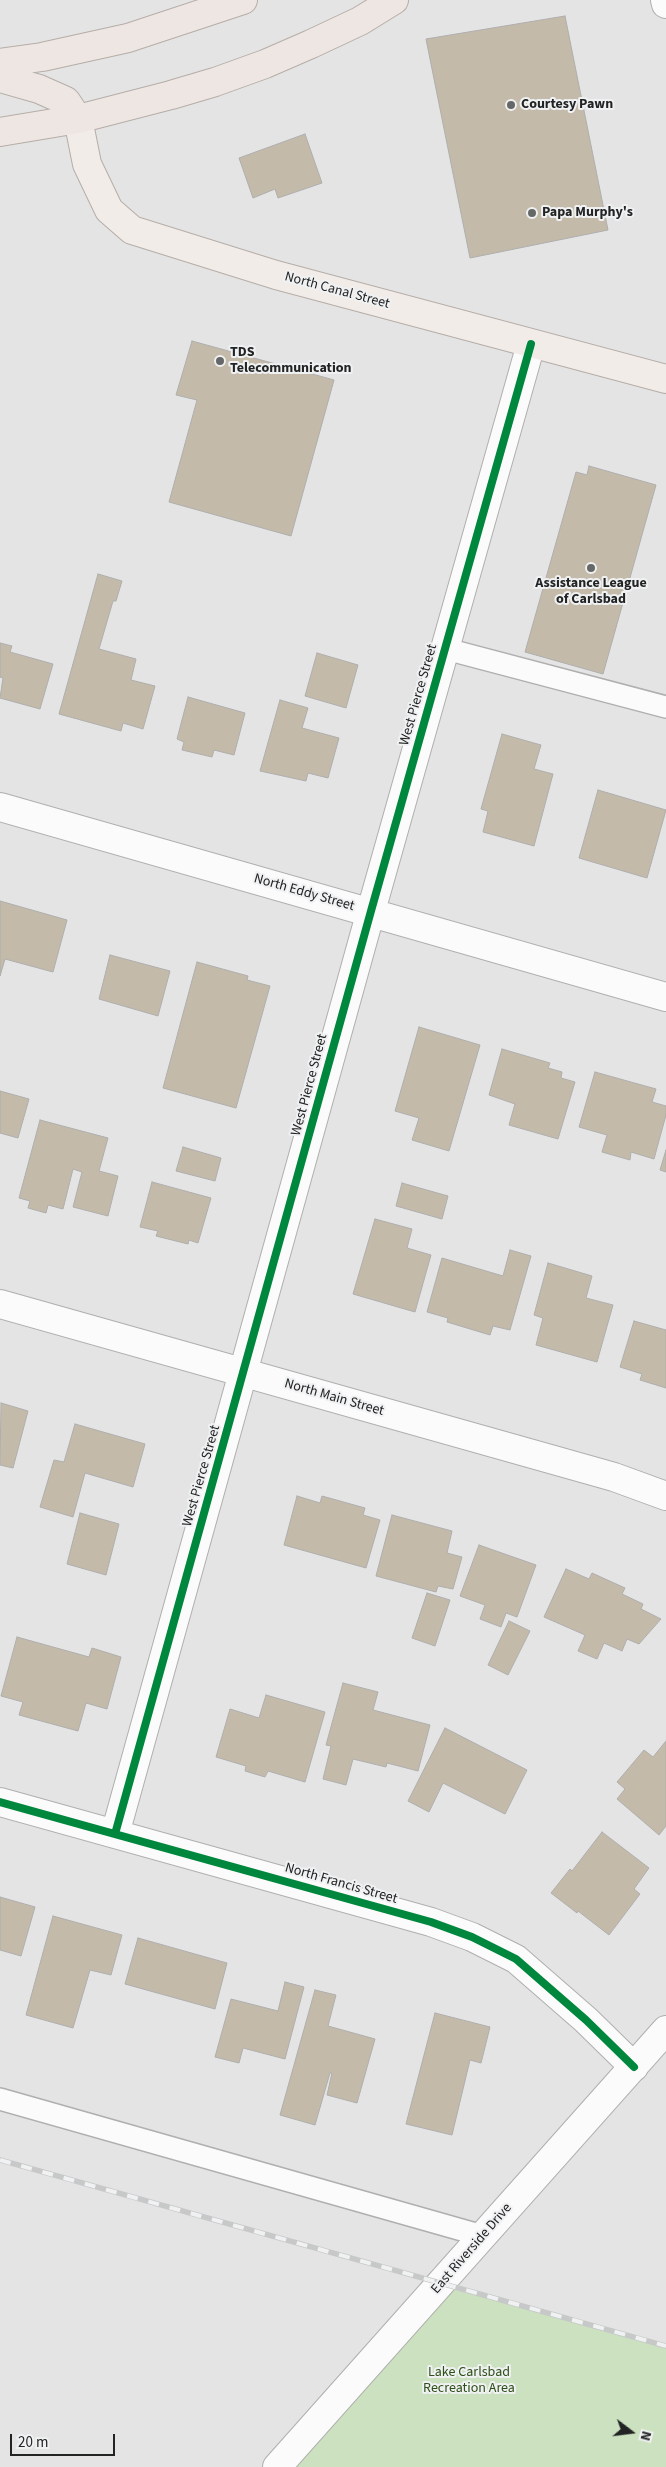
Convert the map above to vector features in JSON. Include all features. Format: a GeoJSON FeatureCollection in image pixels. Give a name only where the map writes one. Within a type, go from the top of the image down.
{"type":"FeatureCollection","features":[{"type":"Feature","properties":{"kind":"highway"},"geometry":{"type":"LineString","coordinates":[[0,63],[42,57],[128,38],[243,0]]}},
{"type":"Feature","properties":{"kind":"highway"},"geometry":{"type":"LineString","coordinates":[[0,132],[78,119],[171,95],[265,64],[360,21],[394,0]]}},
{"type":"Feature","properties":{"kind":"highway"},"geometry":{"type":"LineString","coordinates":[[0,78],[39,89],[66,101],[78,119]]}},
{"type":"Feature","properties":{"kind":"main road","name":"North Canal Street"},"geometry":{"type":"LineString","coordinates":[[78,119],[87,164],[109,210],[132,230],[161,241],[276,275],[666,379]]}},
{"type":"Feature","properties":{"kind":"street"},"geometry":{"type":"LineString","coordinates":[[665,0],[666,4]]}},
{"type":"Feature","properties":{"kind":"street","name":"West Pierce Street"},"geometry":{"type":"LineString","coordinates":[[115,1834],[531,344]]}},
{"type":"Feature","properties":{"kind":"street","name":"North Eddy Street"},"geometry":{"type":"LineString","coordinates":[[0,807],[666,997]]}},
{"type":"Feature","properties":{"kind":"street","name":"North Main Street"},"geometry":{"type":"LineString","coordinates":[[0,1304],[614,1477],[666,1496]]}},
{"type":"Feature","properties":{"kind":"street","name":"North Francis Street"},"geometry":{"type":"LineString","coordinates":[[0,1802],[431,1922],[472,1936],[516,1959],[586,2020],[634,2068]]}},
{"type":"Feature","properties":{"kind":"street","name":"East Riverside Drive"},"geometry":{"type":"LineString","coordinates":[[277,2467],[666,2030]]}},
{"type":"Feature","properties":{"kind":"lane"},"geometry":{"type":"LineString","coordinates":[[446,648],[666,707]]}},
{"type":"Feature","properties":{"kind":"lane"},"geometry":{"type":"LineString","coordinates":[[0,2099],[483,2236]]}},
{"type":"Feature","properties":{"kind":"green space","name":"Lake Carlsbad Recreation Area"},"geometry":{"type":"Polygon","coordinates":[[[440,2285],[666,2346],[666,2467],[277,2467],[440,2285]]]}},
{"type":"Feature","properties":{"kind":"building"},"geometry":{"type":"Polygon","coordinates":[[[565,16],[608,230],[470,258],[426,39],[565,16]]]}},
{"type":"Feature","properties":{"kind":"building"},"geometry":{"type":"Polygon","coordinates":[[[305,134],[322,183],[278,198],[275,189],[253,198],[239,158],[305,134]]]}},
{"type":"Feature","properties":{"kind":"building"},"geometry":{"type":"Polygon","coordinates":[[[192,341],[334,380],[291,536],[169,502],[197,400],[176,395],[192,341]]]}},
{"type":"Feature","properties":{"kind":"building","name":"Assistance League of Carlsbad"},"geometry":{"type":"Polygon","coordinates":[[[589,466],[656,485],[603,674],[525,652],[576,472],[587,475],[589,466]]]}},
{"type":"Feature","properties":{"kind":"building"},"geometry":{"type":"Polygon","coordinates":[[[98,574],[122,581],[116,601],[113,601],[99,649],[136,659],[131,680],[155,686],[143,729],[123,723],[121,731],[59,714],[98,574]]]}},
{"type":"Feature","properties":{"kind":"building"},"geometry":{"type":"Polygon","coordinates":[[[0,643],[12,646],[10,652],[53,664],[40,709],[0,698],[3,678],[0,677],[0,643]]]}},
{"type":"Feature","properties":{"kind":"building"},"geometry":{"type":"Polygon","coordinates":[[[317,653],[358,665],[346,708],[305,696],[317,653]]]}},
{"type":"Feature","properties":{"kind":"building"},"geometry":{"type":"Polygon","coordinates":[[[188,697],[245,713],[234,755],[214,750],[212,757],[182,750],[184,742],[177,739],[188,697]]]}},
{"type":"Feature","properties":{"kind":"building"},"geometry":{"type":"Polygon","coordinates":[[[280,700],[308,708],[302,728],[339,738],[328,778],[308,773],[306,781],[260,771],[280,700]]]}},
{"type":"Feature","properties":{"kind":"building"},"geometry":{"type":"Polygon","coordinates":[[[502,734],[541,745],[534,769],[553,774],[534,846],[483,832],[488,811],[481,809],[502,734]]]}},
{"type":"Feature","properties":{"kind":"building"},"geometry":{"type":"Polygon","coordinates":[[[598,790],[666,810],[647,878],[579,858],[598,790]]]}},
{"type":"Feature","properties":{"kind":"building"},"geometry":{"type":"Polygon","coordinates":[[[0,901],[67,920],[53,972],[5,959],[0,976],[0,901]]]}},
{"type":"Feature","properties":{"kind":"building"},"geometry":{"type":"Polygon","coordinates":[[[110,955],[170,971],[158,1016],[99,999],[110,955]]]}},
{"type":"Feature","properties":{"kind":"building"},"geometry":{"type":"Polygon","coordinates":[[[197,962],[248,976],[247,980],[270,986],[236,1108],[163,1088],[197,962]]]}},
{"type":"Feature","properties":{"kind":"building"},"geometry":{"type":"Polygon","coordinates":[[[419,1027],[480,1045],[449,1151],[412,1140],[419,1118],[395,1111],[419,1027]]]}},
{"type":"Feature","properties":{"kind":"building"},"geometry":{"type":"Polygon","coordinates":[[[502,1049],[550,1063],[548,1068],[562,1072],[561,1078],[575,1082],[558,1139],[509,1125],[515,1104],[489,1095],[502,1049]]]}},
{"type":"Feature","properties":{"kind":"building"},"geometry":{"type":"Polygon","coordinates":[[[595,1072],[656,1089],[652,1102],[666,1106],[666,1115],[654,1159],[631,1152],[630,1160],[602,1152],[607,1135],[579,1127],[595,1072]]]}},
{"type":"Feature","properties":{"kind":"building"},"geometry":{"type":"Polygon","coordinates":[[[0,1091],[29,1099],[18,1138],[0,1133],[0,1091]]]}},
{"type":"Feature","properties":{"kind":"building"},"geometry":{"type":"Polygon","coordinates":[[[40,1120],[108,1138],[99,1171],[118,1176],[108,1216],[73,1207],[82,1172],[73,1169],[63,1209],[48,1205],[46,1213],[28,1208],[30,1201],[19,1198],[40,1120]]]}},
{"type":"Feature","properties":{"kind":"building"},"geometry":{"type":"Polygon","coordinates":[[[183,1147],[221,1158],[215,1181],[176,1171],[183,1147]]]}},
{"type":"Feature","properties":{"kind":"building"},"geometry":{"type":"Polygon","coordinates":[[[666,1150],[666,1172],[660,1170],[666,1150]]]}},
{"type":"Feature","properties":{"kind":"building"},"geometry":{"type":"Polygon","coordinates":[[[152,1182],[211,1198],[198,1243],[189,1240],[188,1244],[156,1236],[158,1231],[140,1227],[152,1182]]]}},
{"type":"Feature","properties":{"kind":"building"},"geometry":{"type":"Polygon","coordinates":[[[402,1183],[448,1196],[442,1219],[396,1206],[402,1183]]]}},
{"type":"Feature","properties":{"kind":"building"},"geometry":{"type":"Polygon","coordinates":[[[375,1219],[412,1229],[407,1248],[431,1255],[415,1312],[353,1294],[375,1219]]]}},
{"type":"Feature","properties":{"kind":"building"},"geometry":{"type":"Polygon","coordinates":[[[510,1250],[531,1256],[510,1330],[493,1326],[490,1335],[447,1322],[448,1318],[427,1312],[442,1258],[503,1276],[510,1250]]]}},
{"type":"Feature","properties":{"kind":"building"},"geometry":{"type":"Polygon","coordinates":[[[548,1263],[592,1276],[586,1298],[613,1305],[597,1362],[536,1345],[543,1318],[534,1315],[548,1263]]]}},
{"type":"Feature","properties":{"kind":"building"},"geometry":{"type":"Polygon","coordinates":[[[634,1321],[666,1330],[666,1388],[640,1380],[642,1374],[620,1367],[634,1321]]]}},
{"type":"Feature","properties":{"kind":"building"},"geometry":{"type":"Polygon","coordinates":[[[1,1403],[28,1411],[13,1468],[0,1465],[1,1403]]]}},
{"type":"Feature","properties":{"kind":"building"},"geometry":{"type":"Polygon","coordinates":[[[75,1424],[145,1444],[133,1487],[85,1473],[73,1517],[40,1507],[54,1460],[64,1462],[75,1424]]]}},
{"type":"Feature","properties":{"kind":"building"},"geometry":{"type":"Polygon","coordinates":[[[297,1496],[320,1503],[322,1496],[365,1508],[363,1515],[380,1520],[366,1568],[284,1545],[297,1496]]]}},
{"type":"Feature","properties":{"kind":"building"},"geometry":{"type":"Polygon","coordinates":[[[80,1513],[119,1524],[106,1575],[67,1564],[80,1513]]]}},
{"type":"Feature","properties":{"kind":"building"},"geometry":{"type":"Polygon","coordinates":[[[392,1515],[452,1531],[447,1553],[462,1557],[453,1589],[438,1586],[436,1592],[376,1576],[392,1515]]]}},
{"type":"Feature","properties":{"kind":"building"},"geometry":{"type":"Polygon","coordinates":[[[479,1545],[536,1565],[517,1617],[506,1613],[501,1627],[480,1619],[485,1605],[460,1596],[479,1545]]]}},
{"type":"Feature","properties":{"kind":"building"},"geometry":{"type":"Polygon","coordinates":[[[566,1569],[589,1579],[592,1573],[625,1588],[622,1594],[643,1604],[641,1609],[661,1619],[639,1644],[627,1639],[622,1651],[604,1643],[597,1659],[578,1651],[585,1635],[544,1617],[566,1569]]]}},
{"type":"Feature","properties":{"kind":"building"},"geometry":{"type":"Polygon","coordinates":[[[427,1593],[450,1600],[435,1646],[412,1638],[427,1593]]]}},
{"type":"Feature","properties":{"kind":"building"},"geometry":{"type":"Polygon","coordinates":[[[509,1621],[530,1631],[508,1675],[488,1665],[509,1621]]]}},
{"type":"Feature","properties":{"kind":"building"},"geometry":{"type":"Polygon","coordinates":[[[17,1637],[89,1657],[92,1648],[121,1657],[107,1709],[86,1703],[78,1731],[19,1715],[23,1702],[1,1696],[17,1637]]]}},
{"type":"Feature","properties":{"kind":"building"},"geometry":{"type":"Polygon","coordinates":[[[343,1683],[378,1692],[373,1710],[430,1725],[418,1771],[387,1763],[386,1767],[353,1759],[346,1785],[323,1779],[331,1746],[326,1745],[343,1683]]]}},
{"type":"Feature","properties":{"kind":"building"},"geometry":{"type":"Polygon","coordinates":[[[266,1695],[325,1712],[305,1782],[268,1771],[265,1777],[245,1771],[246,1766],[216,1757],[230,1709],[259,1718],[266,1695]]]}},
{"type":"Feature","properties":{"kind":"building"},"geometry":{"type":"Polygon","coordinates":[[[445,1728],[527,1770],[505,1814],[443,1783],[429,1812],[408,1801],[445,1728]]]}},
{"type":"Feature","properties":{"kind":"building"},"geometry":{"type":"Polygon","coordinates":[[[666,1741],[666,1826],[659,1835],[617,1799],[625,1789],[617,1782],[644,1750],[653,1757],[666,1741]]]}},
{"type":"Feature","properties":{"kind":"building"},"geometry":{"type":"Polygon","coordinates":[[[602,1832],[649,1868],[634,1889],[640,1894],[609,1935],[551,1893],[570,1869],[572,1871],[602,1832]]]}},
{"type":"Feature","properties":{"kind":"building"},"geometry":{"type":"Polygon","coordinates":[[[0,1897],[35,1907],[21,1956],[0,1950],[0,1897]]]}},
{"type":"Feature","properties":{"kind":"building"},"geometry":{"type":"Polygon","coordinates":[[[53,1916],[122,1935],[111,1975],[90,1970],[73,2028],[26,2015],[53,1916]]]}},
{"type":"Feature","properties":{"kind":"building"},"geometry":{"type":"Polygon","coordinates":[[[138,1938],[227,1963],[215,2009],[125,1984],[138,1938]]]}},
{"type":"Feature","properties":{"kind":"building"},"geometry":{"type":"Polygon","coordinates":[[[285,1982],[304,1987],[285,2059],[243,2048],[239,2063],[215,2057],[231,1999],[278,2011],[285,1982]]]}},
{"type":"Feature","properties":{"kind":"building"},"geometry":{"type":"Polygon","coordinates":[[[315,1990],[336,1995],[328,2026],[375,2039],[357,2103],[327,2095],[332,2073],[330,2073],[315,2125],[280,2115],[315,1990]]]}},
{"type":"Feature","properties":{"kind":"building"},"geometry":{"type":"Polygon","coordinates":[[[435,2013],[490,2027],[481,2063],[470,2060],[452,2135],[406,2124],[435,2013]]]}},
{"type":"Feature","properties":{"kind":"railway"},"geometry":{"type":"LineString","coordinates":[[0,2160],[666,2346]]}},
{"type":"Feature","properties":{"kind":"cycle path"},"geometry":{"type":"LineString","coordinates":[[115,1834],[371,911],[531,344]]}},
{"type":"Feature","properties":{"kind":"cycle path"},"geometry":{"type":"LineString","coordinates":[[0,1802],[431,1922],[472,1937],[516,1959],[586,2020],[634,2067]]}},
{"type":"Feature","properties":{"kind":"place","name":"Courtesy Pawn"},"geometry":{"type":"Point","coordinates":[511,105]}},
{"type":"Feature","properties":{"kind":"place","name":"Papa Murphy's"},"geometry":{"type":"Point","coordinates":[532,213]}},
{"type":"Feature","properties":{"kind":"place","name":"TDS Telecommunication"},"geometry":{"type":"Point","coordinates":[220,361]}},
{"type":"Feature","properties":{"kind":"place","name":"Assistance League of Carlsbad"},"geometry":{"type":"Point","coordinates":[591,568]}}]}
